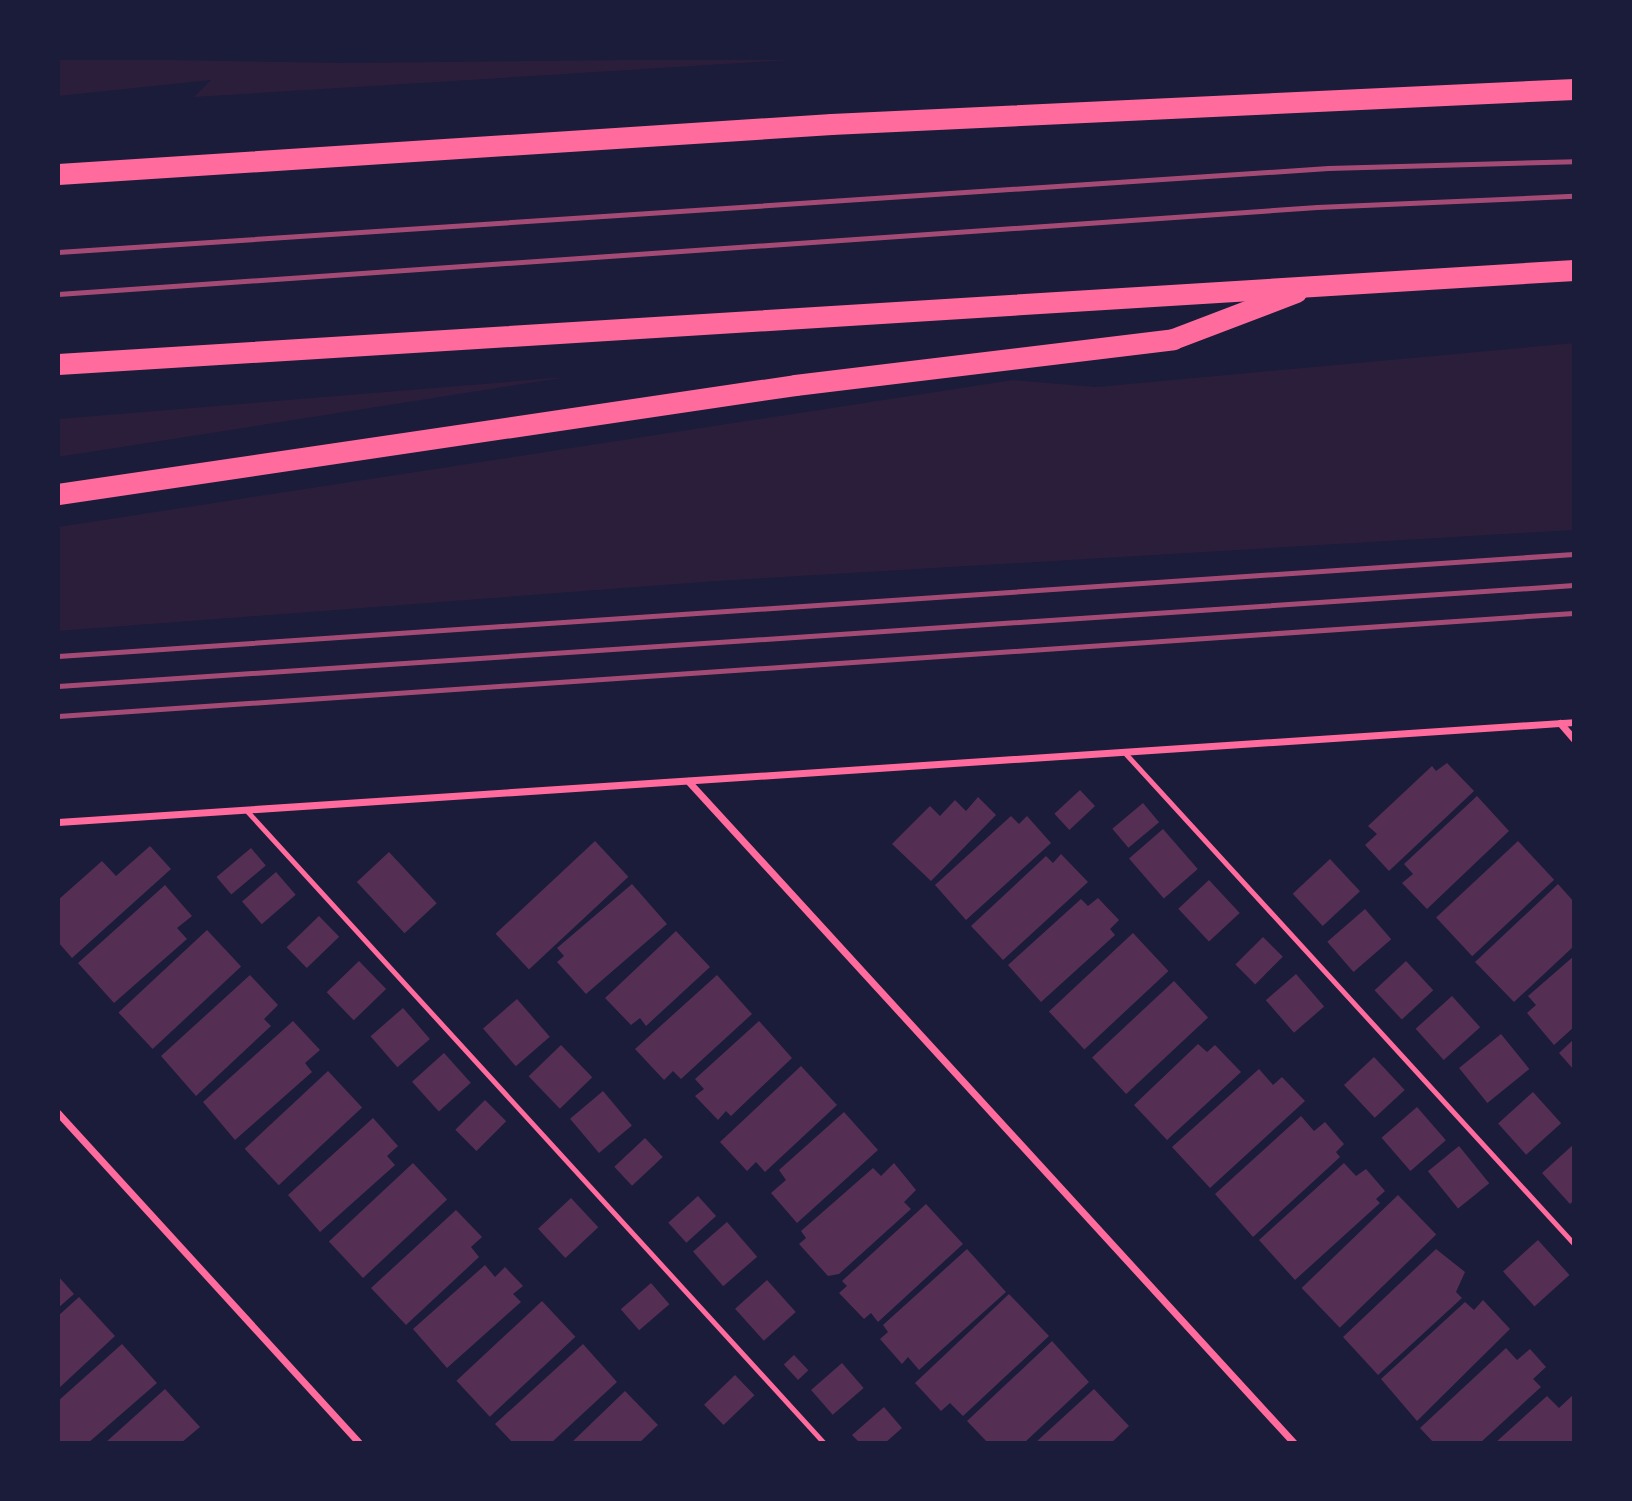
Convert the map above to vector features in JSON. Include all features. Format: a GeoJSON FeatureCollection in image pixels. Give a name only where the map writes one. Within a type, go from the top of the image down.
{"type":"FeatureCollection","features":[{"type":"Feature","properties":{"kind":"highway"},"geometry":{"type":"LineString","coordinates":[[58,174],[858,122],[1574,89]]}},
{"type":"Feature","properties":{"kind":"highway"},"geometry":{"type":"LineString","coordinates":[[58,364],[1574,270]]}},
{"type":"Feature","properties":{"kind":"highway"},"geometry":{"type":"LineString","coordinates":[[58,494],[795,385],[1173,338],[1315,285]]}},
{"type":"Feature","properties":{"kind":"street"},"geometry":{"type":"LineString","coordinates":[[58,822],[1574,722]]}},
{"type":"Feature","properties":{"kind":"street"},"geometry":{"type":"LineString","coordinates":[[1560,723],[1574,739]]}},
{"type":"Feature","properties":{"kind":"street"},"geometry":{"type":"LineString","coordinates":[[688,781],[1294,1443]]}},
{"type":"Feature","properties":{"kind":"street"},"geometry":{"type":"LineString","coordinates":[[58,1113],[359,1443]]}},
{"type":"Feature","properties":{"kind":"lane"},"geometry":{"type":"LineString","coordinates":[[1124,752],[1574,1244]]}},
{"type":"Feature","properties":{"kind":"lane"},"geometry":{"type":"LineString","coordinates":[[246,810],[824,1443]]}},
{"type":"Feature","properties":{"kind":"shaded area"},"geometry":{"type":"Polygon","coordinates":[[[58,58],[346,63],[822,58],[194,97],[211,80],[58,96],[58,58]]]}},
{"type":"Feature","properties":{"kind":"shaded area"},"geometry":{"type":"Polygon","coordinates":[[[1574,343],[1574,530],[717,581],[58,631],[58,527],[1013,380],[1097,387],[1574,343]]]}},
{"type":"Feature","properties":{"kind":"shaded area"},"geometry":{"type":"Polygon","coordinates":[[[567,377],[58,457],[58,419],[567,377]]]}},
{"type":"Feature","properties":{"kind":"building"},"geometry":{"type":"Polygon","coordinates":[[[1447,763],[1474,791],[1389,871],[1365,845],[1377,834],[1368,826],[1432,766],[1436,771],[1447,763]]]}},
{"type":"Feature","properties":{"kind":"building"},"geometry":{"type":"Polygon","coordinates":[[[1080,790],[1095,806],[1069,830],[1054,814],[1080,790]]]}},
{"type":"Feature","properties":{"kind":"building"},"geometry":{"type":"Polygon","coordinates":[[[1477,796],[1509,831],[1427,909],[1402,883],[1413,874],[1404,864],[1477,796]]]}},
{"type":"Feature","properties":{"kind":"building"},"geometry":{"type":"Polygon","coordinates":[[[978,797],[996,815],[931,881],[892,844],[930,806],[940,816],[955,800],[966,811],[978,797]]]}},
{"type":"Feature","properties":{"kind":"building"},"geometry":{"type":"Polygon","coordinates":[[[1143,803],[1159,822],[1128,848],[1112,829],[1143,803]]]}},
{"type":"Feature","properties":{"kind":"building"},"geometry":{"type":"Polygon","coordinates":[[[1011,816],[1019,824],[1027,816],[1051,843],[966,920],[935,885],[1011,816]]]}},
{"type":"Feature","properties":{"kind":"building"},"geometry":{"type":"Polygon","coordinates":[[[1163,829],[1198,869],[1164,899],[1129,859],[1163,829]]]}},
{"type":"Feature","properties":{"kind":"building"},"geometry":{"type":"Polygon","coordinates":[[[595,841],[628,877],[529,970],[496,934],[595,841]]]}},
{"type":"Feature","properties":{"kind":"building"},"geometry":{"type":"Polygon","coordinates":[[[1518,841],[1554,880],[1472,956],[1436,917],[1518,841]]]}},
{"type":"Feature","properties":{"kind":"building"},"geometry":{"type":"Polygon","coordinates":[[[150,846],[171,869],[72,958],[58,942],[58,900],[102,861],[116,876],[150,846]]]}},
{"type":"Feature","properties":{"kind":"building"},"geometry":{"type":"Polygon","coordinates":[[[251,848],[266,866],[231,895],[217,877],[251,848]]]}},
{"type":"Feature","properties":{"kind":"building"},"geometry":{"type":"Polygon","coordinates":[[[389,852],[437,903],[405,933],[357,882],[389,852]]]}},
{"type":"Feature","properties":{"kind":"building"},"geometry":{"type":"Polygon","coordinates":[[[1061,854],[1088,882],[1003,960],[971,926],[1046,856],[1053,863],[1061,854]]]}},
{"type":"Feature","properties":{"kind":"building"},"geometry":{"type":"Polygon","coordinates":[[[1330,859],[1360,891],[1323,926],[1293,894],[1330,859]]]}},
{"type":"Feature","properties":{"kind":"building"},"geometry":{"type":"Polygon","coordinates":[[[276,872],[296,895],[262,924],[242,902],[276,872]]]}},
{"type":"Feature","properties":{"kind":"building"},"geometry":{"type":"Polygon","coordinates":[[[1209,880],[1240,913],[1209,942],[1178,909],[1209,880]]]}},
{"type":"Feature","properties":{"kind":"building"},"geometry":{"type":"Polygon","coordinates":[[[632,884],[667,924],[586,994],[557,962],[564,956],[557,948],[632,884]]]}},
{"type":"Feature","properties":{"kind":"building"},"geometry":{"type":"Polygon","coordinates":[[[1558,884],[1574,902],[1574,946],[1514,1002],[1475,962],[1558,884]]]}},
{"type":"Feature","properties":{"kind":"building"},"geometry":{"type":"Polygon","coordinates":[[[165,885],[192,916],[177,928],[187,939],[114,1003],[78,963],[165,885]]]}},
{"type":"Feature","properties":{"kind":"building"},"geometry":{"type":"Polygon","coordinates":[[[1098,898],[1119,920],[1110,929],[1115,935],[1041,1002],[1008,965],[1081,899],[1088,906],[1098,898]]]}},
{"type":"Feature","properties":{"kind":"building"},"geometry":{"type":"Polygon","coordinates":[[[1365,909],[1391,939],[1354,972],[1327,942],[1365,909]]]}},
{"type":"Feature","properties":{"kind":"building"},"geometry":{"type":"Polygon","coordinates":[[[319,916],[339,937],[307,968],[287,947],[319,916]]]}},
{"type":"Feature","properties":{"kind":"building"},"geometry":{"type":"Polygon","coordinates":[[[207,930],[241,967],[153,1049],[119,1013],[207,930]]]}},
{"type":"Feature","properties":{"kind":"building"},"geometry":{"type":"Polygon","coordinates":[[[676,931],[710,967],[646,1026],[640,1018],[631,1025],[605,998],[676,931]]]}},
{"type":"Feature","properties":{"kind":"building"},"geometry":{"type":"Polygon","coordinates":[[[1133,933],[1168,971],[1084,1049],[1049,1011],[1133,933]]]}},
{"type":"Feature","properties":{"kind":"building"},"geometry":{"type":"Polygon","coordinates":[[[1263,937],[1283,957],[1255,984],[1235,965],[1263,937]]]}},
{"type":"Feature","properties":{"kind":"building"},"geometry":{"type":"Polygon","coordinates":[[[1574,956],[1574,1027],[1554,1045],[1527,1013],[1536,1005],[1528,996],[1574,956]]]}},
{"type":"Feature","properties":{"kind":"building"},"geometry":{"type":"Polygon","coordinates":[[[359,961],[386,989],[354,1020],[327,992],[359,961]]]}},
{"type":"Feature","properties":{"kind":"building"},"geometry":{"type":"Polygon","coordinates":[[[1406,961],[1433,990],[1402,1020],[1375,990],[1406,961]]]}},
{"type":"Feature","properties":{"kind":"building"},"geometry":{"type":"Polygon","coordinates":[[[1296,974],[1324,1006],[1294,1033],[1266,1000],[1296,974]]]}},
{"type":"Feature","properties":{"kind":"building"},"geometry":{"type":"Polygon","coordinates":[[[250,975],[278,1005],[264,1019],[271,1026],[196,1096],[161,1056],[250,975]]]}},
{"type":"Feature","properties":{"kind":"building"},"geometry":{"type":"Polygon","coordinates":[[[717,975],[752,1014],[681,1079],[673,1071],[664,1080],[635,1049],[717,975]]]}},
{"type":"Feature","properties":{"kind":"building"},"geometry":{"type":"Polygon","coordinates":[[[1174,981],[1208,1018],[1126,1094],[1092,1057],[1174,981]]]}},
{"type":"Feature","properties":{"kind":"building"},"geometry":{"type":"Polygon","coordinates":[[[1452,996],[1480,1027],[1444,1060],[1416,1029],[1452,996]]]}},
{"type":"Feature","properties":{"kind":"building"},"geometry":{"type":"Polygon","coordinates":[[[517,999],[550,1037],[516,1066],[483,1029],[517,999]]]}},
{"type":"Feature","properties":{"kind":"building"},"geometry":{"type":"Polygon","coordinates":[[[403,1008],[430,1039],[397,1067],[371,1036],[403,1008]]]}},
{"type":"Feature","properties":{"kind":"building"},"geometry":{"type":"Polygon","coordinates":[[[293,1021],[320,1050],[305,1063],[312,1072],[235,1140],[203,1102],[293,1021]]]}},
{"type":"Feature","properties":{"kind":"building"},"geometry":{"type":"Polygon","coordinates":[[[759,1021],[792,1058],[731,1116],[726,1111],[718,1120],[695,1096],[704,1089],[695,1079],[759,1021]]]}},
{"type":"Feature","properties":{"kind":"building"},"geometry":{"type":"Polygon","coordinates":[[[1501,1034],[1529,1069],[1487,1103],[1459,1068],[1501,1034]]]}},
{"type":"Feature","properties":{"kind":"building"},"geometry":{"type":"Polygon","coordinates":[[[1574,1039],[1574,1070],[1559,1053],[1574,1039]]]}},
{"type":"Feature","properties":{"kind":"building"},"geometry":{"type":"Polygon","coordinates":[[[1198,1044],[1207,1052],[1215,1045],[1241,1072],[1167,1140],[1134,1105],[1198,1044]]]}},
{"type":"Feature","properties":{"kind":"building"},"geometry":{"type":"Polygon","coordinates":[[[561,1045],[592,1077],[560,1109],[529,1076],[561,1045]]]}},
{"type":"Feature","properties":{"kind":"building"},"geometry":{"type":"Polygon","coordinates":[[[444,1053],[471,1083],[439,1111],[412,1082],[444,1053]]]}},
{"type":"Feature","properties":{"kind":"building"},"geometry":{"type":"Polygon","coordinates":[[[1374,1057],[1405,1090],[1375,1118],[1344,1085],[1374,1057]]]}},
{"type":"Feature","properties":{"kind":"building"},"geometry":{"type":"Polygon","coordinates":[[[801,1066],[837,1105],[765,1172],[756,1162],[747,1171],[720,1142],[801,1066]]]}},
{"type":"Feature","properties":{"kind":"building"},"geometry":{"type":"Polygon","coordinates":[[[1259,1069],[1273,1085],[1282,1077],[1305,1101],[1210,1188],[1172,1147],[1259,1069]]]}},
{"type":"Feature","properties":{"kind":"building"},"geometry":{"type":"Polygon","coordinates":[[[328,1071],[362,1108],[279,1185],[245,1149],[328,1071]]]}},
{"type":"Feature","properties":{"kind":"building"},"geometry":{"type":"Polygon","coordinates":[[[603,1091],[632,1125],[599,1153],[570,1119],[603,1091]]]}},
{"type":"Feature","properties":{"kind":"building"},"geometry":{"type":"Polygon","coordinates":[[[1533,1092],[1561,1123],[1526,1155],[1498,1123],[1533,1092]]]}},
{"type":"Feature","properties":{"kind":"building"},"geometry":{"type":"Polygon","coordinates":[[[485,1100],[506,1121],[477,1151],[455,1130],[485,1100]]]}},
{"type":"Feature","properties":{"kind":"building"},"geometry":{"type":"Polygon","coordinates":[[[1417,1107],[1446,1140],[1410,1171],[1382,1138],[1417,1107]]]}},
{"type":"Feature","properties":{"kind":"building"},"geometry":{"type":"Polygon","coordinates":[[[844,1112],[878,1150],[797,1223],[771,1193],[786,1180],[779,1170],[844,1112]]]}},
{"type":"Feature","properties":{"kind":"building"},"geometry":{"type":"Polygon","coordinates":[[[1301,1116],[1314,1131],[1325,1122],[1344,1144],[1336,1152],[1340,1157],[1253,1237],[1215,1194],[1301,1116]]]}},
{"type":"Feature","properties":{"kind":"building"},"geometry":{"type":"Polygon","coordinates":[[[373,1118],[398,1146],[387,1156],[395,1165],[320,1232],[288,1195],[373,1118]]]}},
{"type":"Feature","properties":{"kind":"building"},"geometry":{"type":"Polygon","coordinates":[[[645,1138],[663,1157],[632,1186],[614,1167],[645,1138]]]}},
{"type":"Feature","properties":{"kind":"building"},"geometry":{"type":"Polygon","coordinates":[[[1574,1144],[1574,1200],[1570,1204],[1542,1173],[1574,1144]]]}},
{"type":"Feature","properties":{"kind":"building"},"geometry":{"type":"Polygon","coordinates":[[[1459,1146],[1489,1183],[1458,1208],[1428,1171],[1459,1146]]]}},
{"type":"Feature","properties":{"kind":"building"},"geometry":{"type":"Polygon","coordinates":[[[413,1163],[447,1200],[363,1278],[329,1241],[413,1163]]]}},
{"type":"Feature","properties":{"kind":"building"},"geometry":{"type":"Polygon","coordinates":[[[894,1163],[916,1190],[904,1202],[911,1209],[839,1274],[828,1276],[799,1244],[806,1238],[801,1231],[873,1168],[881,1176],[894,1163]]]}},
{"type":"Feature","properties":{"kind":"building"},"geometry":{"type":"Polygon","coordinates":[[[1344,1163],[1356,1176],[1366,1169],[1385,1191],[1376,1199],[1380,1203],[1295,1280],[1259,1240],[1344,1163]]]}},
{"type":"Feature","properties":{"kind":"building"},"geometry":{"type":"Polygon","coordinates":[[[1398,1195],[1436,1235],[1340,1328],[1302,1288],[1398,1195]]]}},
{"type":"Feature","properties":{"kind":"building"},"geometry":{"type":"Polygon","coordinates":[[[698,1196],[716,1216],[686,1243],[668,1223],[698,1196]]]}},
{"type":"Feature","properties":{"kind":"building"},"geometry":{"type":"Polygon","coordinates":[[[571,1198],[598,1227],[565,1258],[538,1229],[571,1198]]]}},
{"type":"Feature","properties":{"kind":"building"},"geometry":{"type":"Polygon","coordinates":[[[926,1204],[963,1244],[878,1322],[871,1313],[864,1319],[839,1293],[847,1286],[842,1281],[926,1204]]]}},
{"type":"Feature","properties":{"kind":"building"},"geometry":{"type":"Polygon","coordinates":[[[456,1210],[482,1237],[471,1247],[479,1257],[406,1325],[371,1288],[456,1210]]]}},
{"type":"Feature","properties":{"kind":"building"},"geometry":{"type":"Polygon","coordinates":[[[727,1222],[757,1257],[723,1286],[693,1252],[727,1222]]]}},
{"type":"Feature","properties":{"kind":"building"},"geometry":{"type":"Polygon","coordinates":[[[1538,1240],[1569,1275],[1535,1306],[1503,1271],[1538,1240]]]}},
{"type":"Feature","properties":{"kind":"building"},"geometry":{"type":"Polygon","coordinates":[[[967,1249],[1006,1292],[919,1370],[908,1357],[902,1364],[880,1339],[888,1332],[883,1325],[967,1249]]]}},
{"type":"Feature","properties":{"kind":"building"},"geometry":{"type":"Polygon","coordinates":[[[1436,1249],[1465,1272],[1456,1292],[1462,1298],[1378,1375],[1343,1337],[1436,1249]]]}},
{"type":"Feature","properties":{"kind":"building"},"geometry":{"type":"Polygon","coordinates":[[[485,1265],[495,1277],[505,1267],[523,1286],[513,1294],[521,1302],[447,1368],[413,1329],[485,1265]]]}},
{"type":"Feature","properties":{"kind":"building"},"geometry":{"type":"Polygon","coordinates":[[[58,1276],[74,1294],[58,1308],[58,1276]]]}},
{"type":"Feature","properties":{"kind":"building"},"geometry":{"type":"Polygon","coordinates":[[[767,1280],[796,1312],[764,1341],[735,1309],[767,1280]]]}},
{"type":"Feature","properties":{"kind":"building"},"geometry":{"type":"Polygon","coordinates":[[[651,1283],[669,1304],[639,1330],[621,1309],[651,1283]]]}},
{"type":"Feature","properties":{"kind":"building"},"geometry":{"type":"Polygon","coordinates":[[[1009,1294],[1049,1336],[963,1416],[950,1403],[941,1411],[915,1383],[1009,1294]]]}},
{"type":"Feature","properties":{"kind":"building"},"geometry":{"type":"Polygon","coordinates":[[[79,1297],[115,1336],[58,1389],[58,1316],[79,1297]]]}},
{"type":"Feature","properties":{"kind":"building"},"geometry":{"type":"Polygon","coordinates":[[[1483,1300],[1510,1329],[1417,1421],[1381,1379],[1465,1302],[1474,1310],[1483,1300]]]}},
{"type":"Feature","properties":{"kind":"building"},"geometry":{"type":"Polygon","coordinates":[[[542,1301],[575,1337],[490,1417],[456,1381],[542,1301]]]}},
{"type":"Feature","properties":{"kind":"building"},"geometry":{"type":"Polygon","coordinates":[[[1052,1341],[1089,1382],[1024,1443],[988,1443],[967,1421],[1052,1341]]]}},
{"type":"Feature","properties":{"kind":"building"},"geometry":{"type":"Polygon","coordinates":[[[122,1344],[157,1383],[88,1443],[58,1443],[58,1401],[122,1344]]]}},
{"type":"Feature","properties":{"kind":"building"},"geometry":{"type":"Polygon","coordinates":[[[583,1344],[617,1382],[551,1443],[513,1443],[495,1424],[583,1344]]]}},
{"type":"Feature","properties":{"kind":"building"},"geometry":{"type":"Polygon","coordinates":[[[1506,1348],[1517,1360],[1530,1349],[1546,1367],[1533,1379],[1541,1387],[1480,1443],[1434,1443],[1420,1428],[1506,1348]]]}},
{"type":"Feature","properties":{"kind":"building"},"geometry":{"type":"Polygon","coordinates":[[[794,1355],[808,1370],[798,1380],[784,1365],[794,1355]]]}},
{"type":"Feature","properties":{"kind":"building"},"geometry":{"type":"Polygon","coordinates":[[[842,1363],[864,1388],[833,1415],[811,1390],[842,1363]]]}},
{"type":"Feature","properties":{"kind":"building"},"geometry":{"type":"Polygon","coordinates":[[[735,1375],[754,1395],[724,1425],[704,1405],[735,1375]]]}},
{"type":"Feature","properties":{"kind":"building"},"geometry":{"type":"Polygon","coordinates":[[[165,1389],[200,1427],[181,1443],[105,1443],[165,1389]]]}},
{"type":"Feature","properties":{"kind":"building"},"geometry":{"type":"Polygon","coordinates":[[[1094,1389],[1129,1426],[1111,1443],[1035,1443],[1094,1389]]]}},
{"type":"Feature","properties":{"kind":"building"},"geometry":{"type":"Polygon","coordinates":[[[625,1391],[658,1425],[639,1443],[571,1443],[625,1391]]]}},
{"type":"Feature","properties":{"kind":"building"},"geometry":{"type":"Polygon","coordinates":[[[1574,1394],[1574,1443],[1495,1443],[1547,1396],[1559,1408],[1574,1394]]]}},
{"type":"Feature","properties":{"kind":"building"},"geometry":{"type":"Polygon","coordinates":[[[884,1407],[902,1428],[885,1443],[860,1443],[852,1435],[884,1407]]]}},
{"type":"Feature","properties":{"kind":"railway"},"geometry":{"type":"LineString","coordinates":[[58,252],[1328,168],[1574,161]]}},
{"type":"Feature","properties":{"kind":"railway"},"geometry":{"type":"LineString","coordinates":[[58,294],[1317,207],[1574,196]]}},
{"type":"Feature","properties":{"kind":"railway"},"geometry":{"type":"LineString","coordinates":[[58,656],[1574,554]]}},
{"type":"Feature","properties":{"kind":"railway"},"geometry":{"type":"LineString","coordinates":[[58,686],[1574,585]]}},
{"type":"Feature","properties":{"kind":"railway"},"geometry":{"type":"LineString","coordinates":[[58,716],[1574,613]]}}]}
